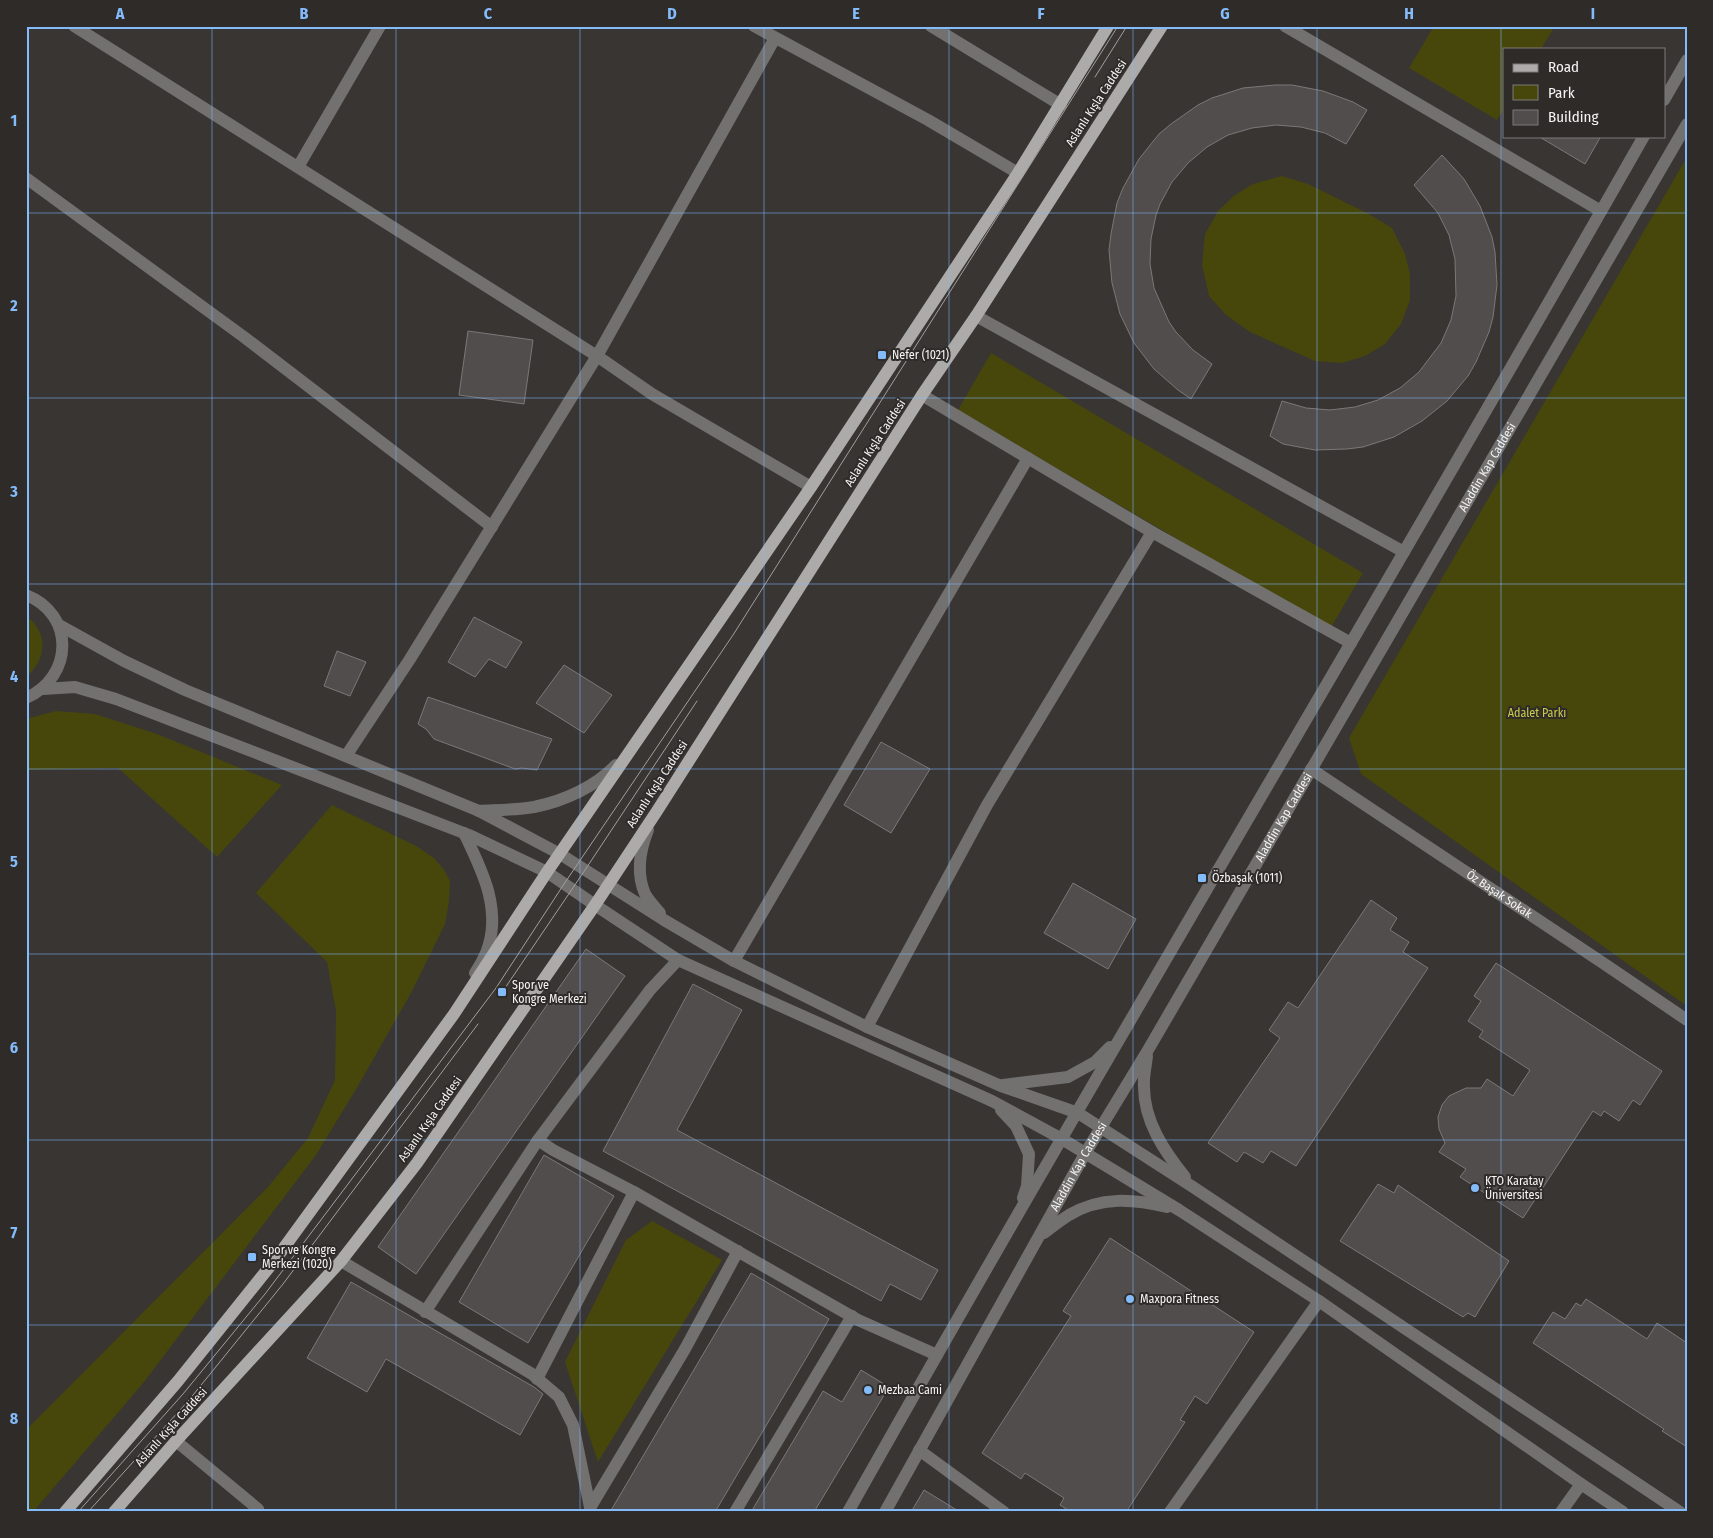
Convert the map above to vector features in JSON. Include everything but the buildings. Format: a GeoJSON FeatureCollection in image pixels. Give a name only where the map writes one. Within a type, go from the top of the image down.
{"type":"FeatureCollection","features":[{"type":"Feature","properties":{"kind":"main road","name":"Aslanlı Kışla Caddesi"},"geometry":{"type":"LineString","coordinates":[[65,1512],[178,1381],[275,1260],[454,1014],[547,872],[811,486],[1018,173],[1108,26]]}},
{"type":"Feature","properties":{"kind":"main road","name":"Aslanlı Kışla Caddesi"},"geometry":{"type":"LineString","coordinates":[[114,1512],[176,1441],[341,1261],[417,1163],[608,885],[922,395],[976,316],[1162,26]]}},
{"type":"Feature","properties":{"kind":"street"},"geometry":{"type":"LineString","coordinates":[[74,26],[597,356],[652,394],[811,486]]}},
{"type":"Feature","properties":{"kind":"street"},"geometry":{"type":"LineString","coordinates":[[298,166],[380,26]]}},
{"type":"Feature","properties":{"kind":"street"},"geometry":{"type":"LineString","coordinates":[[754,26],[928,120],[1018,173]]}},
{"type":"Feature","properties":{"kind":"street"},"geometry":{"type":"LineString","coordinates":[[931,26],[1061,105]]}},
{"type":"Feature","properties":{"kind":"street"},"geometry":{"type":"LineString","coordinates":[[1285,26],[1601,211]]}},
{"type":"Feature","properties":{"kind":"street"},"geometry":{"type":"LineString","coordinates":[[346,756],[410,659],[597,356],[775,38]]}},
{"type":"Feature","properties":{"kind":"street"},"geometry":{"type":"LineString","coordinates":[[1666,97],[1687,60]]}},
{"type":"Feature","properties":{"kind":"street","name":"Aladdin Kap Caddesi"},"geometry":{"type":"LineString","coordinates":[[885,1512],[1086,1152],[1148,1050],[1687,124]]}},
{"type":"Feature","properties":{"kind":"street"},"geometry":{"type":"LineString","coordinates":[[848,1512],[937,1355],[1643,138]]}},
{"type":"Feature","properties":{"kind":"street"},"geometry":{"type":"LineString","coordinates":[[26,178],[244,337],[492,527]]}},
{"type":"Feature","properties":{"kind":"street"},"geometry":{"type":"LineString","coordinates":[[976,316],[1404,552]]}},
{"type":"Feature","properties":{"kind":"street"},"geometry":{"type":"LineString","coordinates":[[922,395],[1152,532],[1351,644]]}},
{"type":"Feature","properties":{"kind":"street"},"geometry":{"type":"LineString","coordinates":[[734,960],[1028,458]]}},
{"type":"Feature","properties":{"kind":"street"},"geometry":{"type":"LineString","coordinates":[[867,1027],[987,805],[1152,532]]}},
{"type":"Feature","properties":{"kind":"street"},"geometry":{"type":"LineString","coordinates":[[26,698],[43,689],[54,676],[62,659],[63,642],[59,625],[50,610],[36,598],[27,594]]}},
{"type":"Feature","properties":{"kind":"street"},"geometry":{"type":"LineString","coordinates":[[59,625],[124,661],[185,690],[479,811],[560,854],[664,920],[734,960],[867,1027],[1001,1086],[1078,1113],[1193,1187],[1680,1512]]}},
{"type":"Feature","properties":{"kind":"street"},"geometry":{"type":"LineString","coordinates":[[43,689],[75,687],[116,699],[464,833],[547,872],[678,960],[992,1101],[1086,1152],[1319,1301],[1623,1512]]}},
{"type":"Feature","properties":{"kind":"street"},"geometry":{"type":"LineString","coordinates":[[479,811],[533,807],[570,796],[605,776],[630,750]]}},
{"type":"Feature","properties":{"kind":"street","name":"Öz Başak Sokak"},"geometry":{"type":"LineString","coordinates":[[1311,769],[1687,1020]]}},
{"type":"Feature","properties":{"kind":"street"},"geometry":{"type":"LineString","coordinates":[[656,811],[641,847],[640,869],[645,894],[664,920]]}},
{"type":"Feature","properties":{"kind":"street"},"geometry":{"type":"LineString","coordinates":[[454,1014],[486,952],[493,924],[491,899],[482,871],[464,833]]}},
{"type":"Feature","properties":{"kind":"street"},"geometry":{"type":"LineString","coordinates":[[425,1312],[538,1140],[650,990],[678,960]]}},
{"type":"Feature","properties":{"kind":"street"},"geometry":{"type":"LineString","coordinates":[[1001,1086],[1068,1077],[1095,1062],[1124,1034]]}},
{"type":"Feature","properties":{"kind":"street"},"geometry":{"type":"LineString","coordinates":[[1148,1050],[1144,1087],[1150,1122],[1169,1157],[1193,1187]]}},
{"type":"Feature","properties":{"kind":"street"},"geometry":{"type":"LineString","coordinates":[[992,1101],[1016,1126],[1029,1154],[1027,1186],[1015,1221]]}},
{"type":"Feature","properties":{"kind":"street"},"geometry":{"type":"LineString","coordinates":[[538,1140],[634,1192],[852,1316],[937,1355]]}},
{"type":"Feature","properties":{"kind":"street"},"geometry":{"type":"LineString","coordinates":[[537,1379],[634,1192]]}},
{"type":"Feature","properties":{"kind":"street"},"geometry":{"type":"LineString","coordinates":[[1040,1236],[1071,1214],[1104,1201],[1140,1201],[1179,1210]]}},
{"type":"Feature","properties":{"kind":"street"},"geometry":{"type":"LineString","coordinates":[[590,1510],[686,1349],[738,1251]]}},
{"type":"Feature","properties":{"kind":"street"},"geometry":{"type":"LineString","coordinates":[[341,1261],[537,1379],[559,1397],[574,1425],[590,1510]]}},
{"type":"Feature","properties":{"kind":"street"},"geometry":{"type":"LineString","coordinates":[[1170,1512],[1319,1301]]}},
{"type":"Feature","properties":{"kind":"street"},"geometry":{"type":"LineString","coordinates":[[735,1512],[852,1316]]}},
{"type":"Feature","properties":{"kind":"street"},"geometry":{"type":"LineString","coordinates":[[176,1441],[260,1512]]}},
{"type":"Feature","properties":{"kind":"street"},"geometry":{"type":"LineString","coordinates":[[919,1450],[1004,1512]]}},
{"type":"Feature","properties":{"kind":"street"},"geometry":{"type":"LineString","coordinates":[[1562,1512],[1581,1484]]}},
{"type":"Feature","properties":{"kind":"green space"},"geometry":{"type":"Polygon","coordinates":[[[1434,26],[1555,26],[1542,48],[1503,48],[1503,111],[1497,120],[1409,68],[1434,26]]]}},
{"type":"Feature","properties":{"kind":"green space","name":"Adalet Parkı"},"geometry":{"type":"Polygon","coordinates":[[[1687,157],[1687,1006],[1361,774],[1349,738],[1687,157]]]}},
{"type":"Feature","properties":{"kind":"green space"},"geometry":{"type":"Polygon","coordinates":[[[1282,176],[1308,184],[1369,214],[1392,228],[1405,254],[1410,274],[1410,300],[1401,324],[1385,344],[1365,356],[1342,363],[1315,361],[1250,332],[1226,315],[1209,296],[1202,265],[1205,234],[1218,211],[1235,195],[1253,184],[1282,176]]]}},
{"type":"Feature","properties":{"kind":"green space"},"geometry":{"type":"Polygon","coordinates":[[[991,353],[1363,573],[1330,629],[958,410],[991,353]]]}},
{"type":"Feature","properties":{"kind":"green space"},"geometry":{"type":"Polygon","coordinates":[[[26,616],[39,630],[42,646],[38,663],[26,677],[26,616]]]}},
{"type":"Feature","properties":{"kind":"green space"},"geometry":{"type":"Polygon","coordinates":[[[56,711],[95,714],[157,734],[282,785],[217,857],[118,768],[26,770],[26,719],[56,711]]]}},
{"type":"Feature","properties":{"kind":"green space"},"geometry":{"type":"Polygon","coordinates":[[[332,805],[418,847],[435,859],[450,881],[445,924],[411,993],[316,1155],[144,1382],[33,1512],[26,1512],[26,1430],[268,1187],[308,1138],[335,1080],[336,1011],[327,962],[256,893],[332,805]]]}},
{"type":"Feature","properties":{"kind":"green space"},"geometry":{"type":"Polygon","coordinates":[[[652,1221],[722,1260],[598,1462],[565,1362],[626,1240],[652,1221]]]}},
{"type":"Feature","properties":{"kind":"tram line"},"geometry":{"type":"LineString","coordinates":[[78,1512],[183,1394],[265,1294],[496,988],[564,884],[733,635],[1118,26]]}},
{"type":"Feature","properties":{"kind":"tram line"},"geometry":{"type":"LineString","coordinates":[[1095,77],[1127,26]]}},
{"type":"Feature","properties":{"kind":"tram line"},"geometry":{"type":"LineString","coordinates":[[501,994],[697,701]]}},
{"type":"Feature","properties":{"kind":"tram line"},"geometry":{"type":"LineString","coordinates":[[88,1512],[189,1400],[283,1284],[478,1024]]}},
{"type":"Feature","properties":{"kind":"place","name":"Nefer (1021)"},"geometry":{"type":"Point","coordinates":[882,355]}},
{"type":"Feature","properties":{"kind":"place","name":"Özbaşak (1011)"},"geometry":{"type":"Point","coordinates":[1202,878]}},
{"type":"Feature","properties":{"kind":"place","name":"Spor ve Kongre Merkezi"},"geometry":{"type":"Point","coordinates":[502,992]}},
{"type":"Feature","properties":{"kind":"place","name":"KTO Karatay Üniversitesi"},"geometry":{"type":"Point","coordinates":[1475,1188]}},
{"type":"Feature","properties":{"kind":"place","name":"Spor ve Kongre Merkezi (1020)"},"geometry":{"type":"Point","coordinates":[252,1257]}},
{"type":"Feature","properties":{"kind":"place","name":"Maxpora Fitness"},"geometry":{"type":"Point","coordinates":[1130,1299]}},
{"type":"Feature","properties":{"kind":"place","name":"Mezbaa Cami"},"geometry":{"type":"Point","coordinates":[868,1390]}}]}
